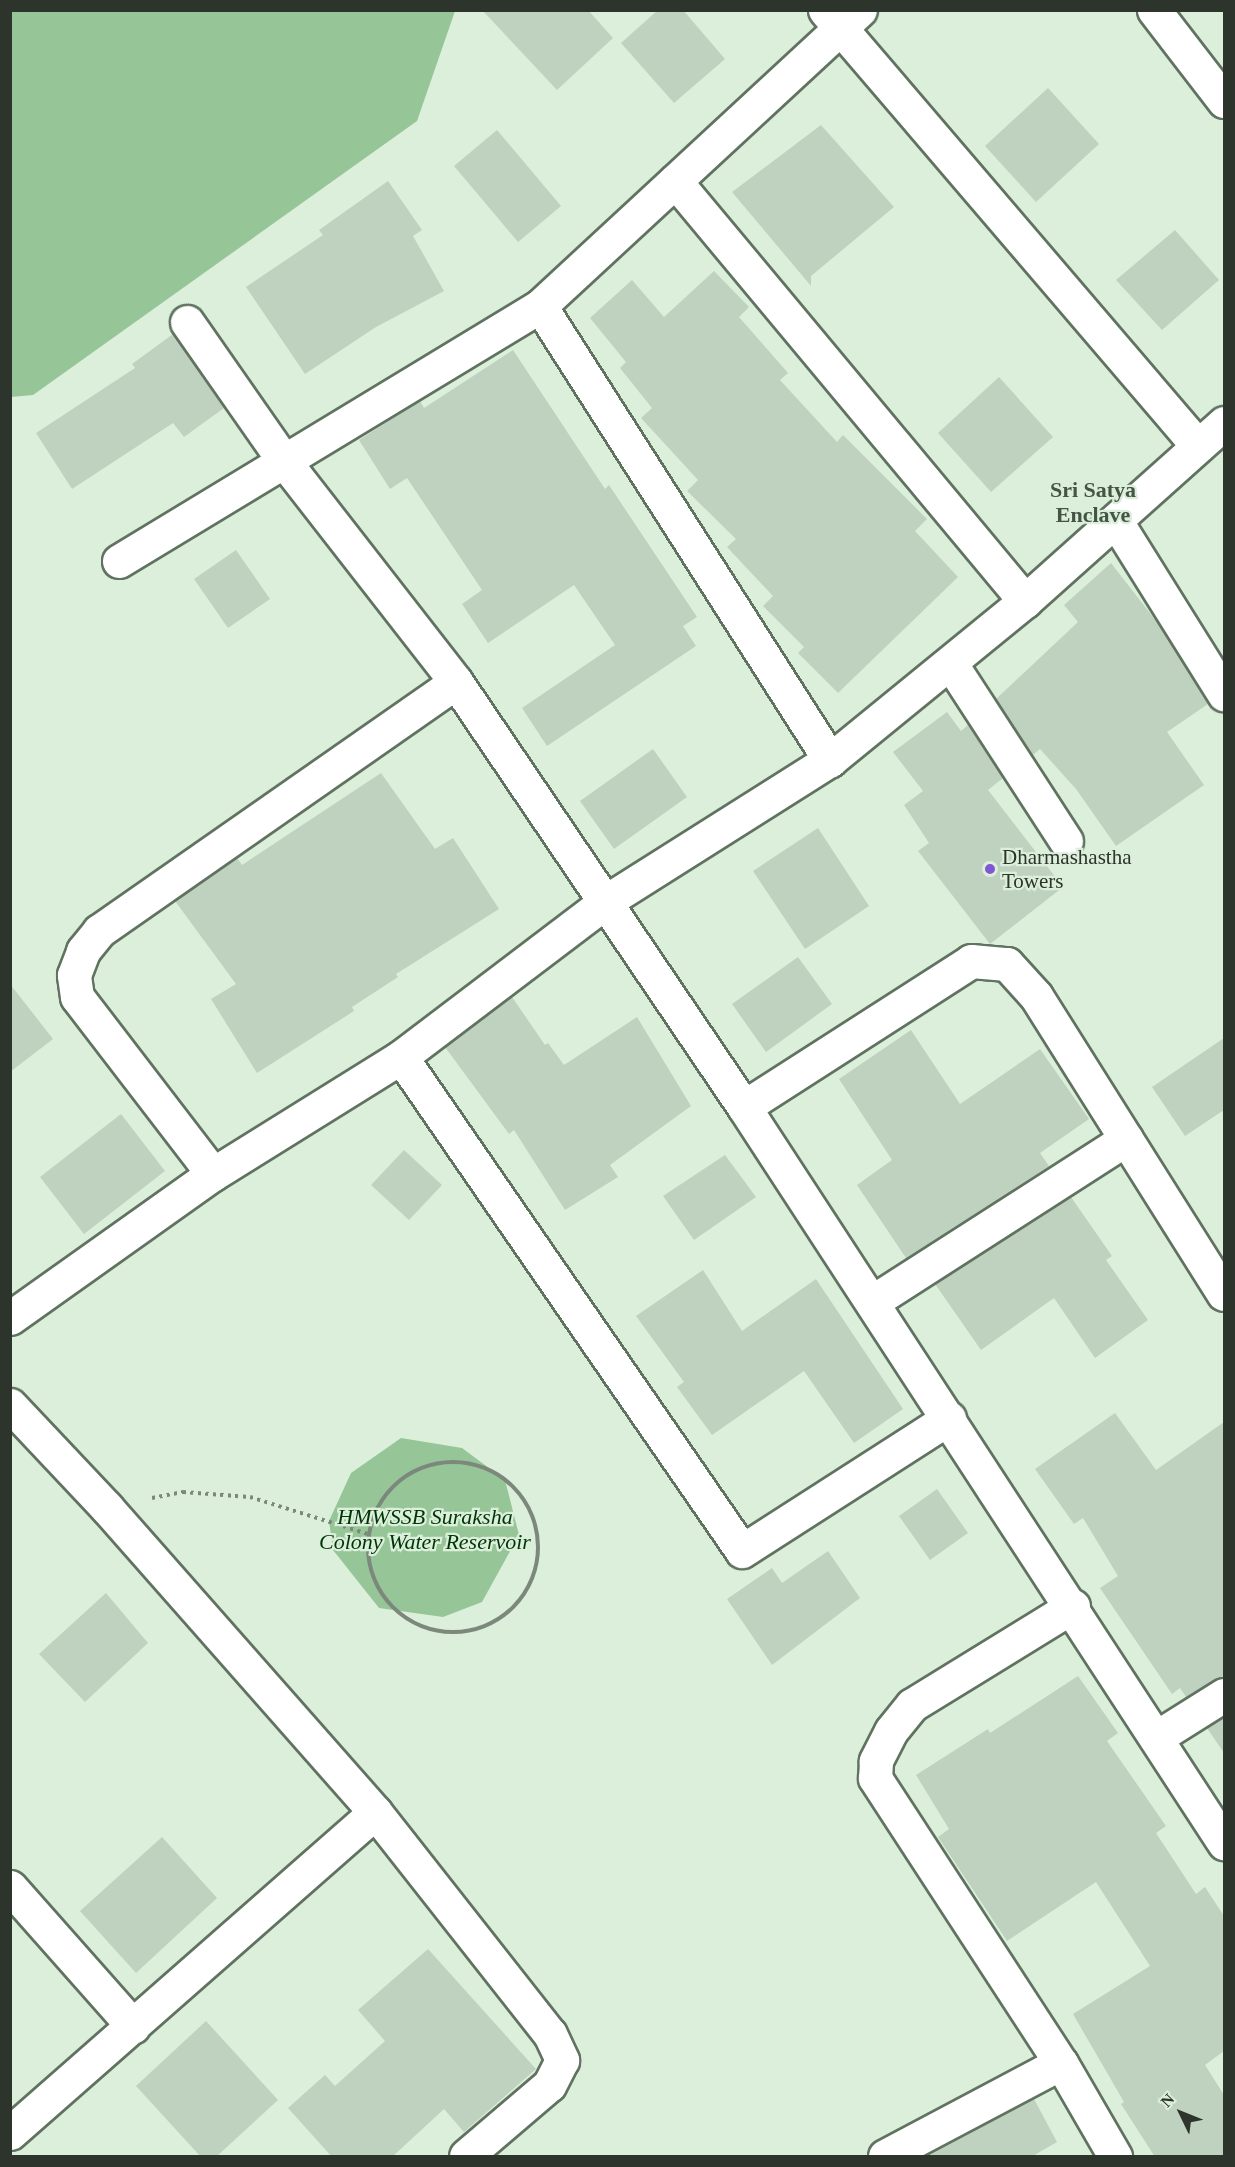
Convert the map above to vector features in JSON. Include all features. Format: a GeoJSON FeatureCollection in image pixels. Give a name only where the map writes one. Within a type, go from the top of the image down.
{"type":"FeatureCollection","features":[{"type":"Feature","properties":{"kind":"street"},"geometry":{"type":"LineString","coordinates":[[1154,10],[1224,101]]}},
{"type":"Feature","properties":{"kind":"street"},"geometry":{"type":"LineString","coordinates":[[119,561],[540,306],[675,181],[842,17],[1197,445]]}},
{"type":"Feature","properties":{"kind":"street"},"geometry":{"type":"LineString","coordinates":[[675,181],[1025,601]]}},
{"type":"Feature","properties":{"kind":"street"},"geometry":{"type":"LineString","coordinates":[[540,306],[830,760]]}},
{"type":"Feature","properties":{"kind":"street"},"geometry":{"type":"LineString","coordinates":[[187,322],[284,462],[456,682],[873,1302],[1224,1843]]}},
{"type":"Feature","properties":{"kind":"street"},"geometry":{"type":"LineString","coordinates":[[10,1318],[213,1174],[401,1057],[605,902],[830,760],[951,664],[1117,523],[1197,445],[1224,423]]}},
{"type":"Feature","properties":{"kind":"street"},"geometry":{"type":"LineString","coordinates":[[1117,523],[1224,694]]}},
{"type":"Feature","properties":{"kind":"street"},"geometry":{"type":"LineString","coordinates":[[951,664],[1066,841]]}},
{"type":"Feature","properties":{"kind":"street"},"geometry":{"type":"LineString","coordinates":[[213,1174],[77,997],[74,975],[83,951],[99,931],[456,682]]}},
{"type":"Feature","properties":{"kind":"street"},"geometry":{"type":"LineString","coordinates":[[744,1107],[971,961],[1007,964],[1036,996],[1224,1294]]}},
{"type":"Feature","properties":{"kind":"street"},"geometry":{"type":"LineString","coordinates":[[401,1057],[742,1551],[949,1418]]}},
{"type":"Feature","properties":{"kind":"street"},"geometry":{"type":"LineString","coordinates":[[873,1302],[1126,1139]]}},
{"type":"Feature","properties":{"kind":"street"},"geometry":{"type":"LineString","coordinates":[[10,1405],[107,1508],[375,1812],[550,2034],[562,2060],[549,2085],[465,2157]]}},
{"type":"Feature","properties":{"kind":"street"},"geometry":{"type":"LineString","coordinates":[[1072,1606],[912,1705],[891,1731],[876,1761],[875,1778],[1062,2063],[1115,2157]]}},
{"type":"Feature","properties":{"kind":"street"},"geometry":{"type":"LineString","coordinates":[[1157,1737],[1224,1695]]}},
{"type":"Feature","properties":{"kind":"street"},"geometry":{"type":"LineString","coordinates":[[10,2133],[375,1812]]}},
{"type":"Feature","properties":{"kind":"street"},"geometry":{"type":"LineString","coordinates":[[10,1887],[133,2026]]}},
{"type":"Feature","properties":{"kind":"street"},"geometry":{"type":"LineString","coordinates":[[885,2157],[1062,2063]]}},
{"type":"Feature","properties":{"kind":"path"},"geometry":{"type":"LineString","coordinates":[[467,1463],[499,1474],[524,1497],[537,1528],[538,1561],[526,1593],[503,1617],[473,1631],[439,1632],[407,1621],[383,1598],[369,1567],[368,1533],[381,1502],[403,1478],[434,1464],[467,1463]]}},
{"type":"Feature","properties":{"kind":"path"},"geometry":{"type":"LineString","coordinates":[[107,1508],[183,1492],[250,1497],[368,1533]]}},
{"type":"Feature","properties":{"kind":"water"},"geometry":{"type":"Polygon","coordinates":[[[10,11],[455,11],[417,121],[33,395],[11,397],[10,11]]]}},
{"type":"Feature","properties":{"kind":"water","name":"HMWSSB Suraksha Colony Water Reservoir"},"geometry":{"type":"Polygon","coordinates":[[[401,1438],[462,1448],[505,1480],[519,1535],[482,1602],[443,1617],[379,1608],[333,1550],[329,1521],[351,1473],[401,1438]]]}},
{"type":"Feature","properties":{"kind":"building"},"geometry":{"type":"Polygon","coordinates":[[[482,10],[588,10],[613,38],[557,90],[482,10]]]}},
{"type":"Feature","properties":{"kind":"building"},"geometry":{"type":"Polygon","coordinates":[[[658,10],[683,10],[725,59],[674,103],[621,43],[658,10]]]}},
{"type":"Feature","properties":{"kind":"building"},"geometry":{"type":"Polygon","coordinates":[[[1048,88],[1099,144],[1036,202],[985,146],[1048,88]]]}},
{"type":"Feature","properties":{"kind":"building"},"geometry":{"type":"Polygon","coordinates":[[[821,125],[894,207],[811,276],[811,286],[732,192],[821,125]]]}},
{"type":"Feature","properties":{"kind":"building"},"geometry":{"type":"Polygon","coordinates":[[[497,130],[561,206],[518,242],[454,166],[497,130]]]}},
{"type":"Feature","properties":{"kind":"building"},"geometry":{"type":"Polygon","coordinates":[[[388,181],[422,230],[413,236],[444,291],[376,327],[305,374],[246,287],[323,235],[319,230],[388,181]]]}},
{"type":"Feature","properties":{"kind":"building"},"geometry":{"type":"Polygon","coordinates":[[[1175,230],[1219,280],[1162,330],[1116,280],[1175,230]]]}},
{"type":"Feature","properties":{"kind":"building"},"geometry":{"type":"Polygon","coordinates":[[[714,271],[749,307],[739,317],[788,373],[780,380],[837,442],[843,435],[927,519],[915,531],[958,577],[838,693],[798,653],[804,647],[763,606],[773,596],[727,547],[736,539],[687,491],[698,480],[641,418],[652,408],[620,368],[626,362],[590,318],[632,280],[664,317],[714,271]]]}},
{"type":"Feature","properties":{"kind":"building"},"geometry":{"type":"Polygon","coordinates":[[[173,334],[224,408],[184,437],[173,423],[72,489],[36,433],[135,368],[132,364],[173,334]]]}},
{"type":"Feature","properties":{"kind":"building"},"geometry":{"type":"Polygon","coordinates":[[[513,350],[605,489],[609,485],[697,617],[683,626],[696,646],[547,746],[522,708],[615,645],[574,585],[488,643],[462,604],[482,590],[407,478],[390,489],[359,440],[420,401],[424,408],[513,350]]]}},
{"type":"Feature","properties":{"kind":"building"},"geometry":{"type":"Polygon","coordinates":[[[999,377],[1053,437],[991,492],[938,433],[999,377]]]}},
{"type":"Feature","properties":{"kind":"building"},"geometry":{"type":"Polygon","coordinates":[[[236,550],[270,599],[228,628],[194,579],[236,550]]]}},
{"type":"Feature","properties":{"kind":"building"},"geometry":{"type":"Polygon","coordinates":[[[1111,563],[1160,626],[1208,704],[1167,732],[1204,785],[1116,846],[1076,789],[1040,749],[1033,755],[996,699],[1078,622],[1064,605],[1111,563]]]}},
{"type":"Feature","properties":{"kind":"building"},"geometry":{"type":"Polygon","coordinates":[[[947,712],[961,731],[968,725],[1003,778],[988,790],[1063,887],[990,944],[918,851],[929,843],[904,805],[923,791],[893,752],[947,712]]]}},
{"type":"Feature","properties":{"kind":"building"},"geometry":{"type":"Polygon","coordinates":[[[653,749],[687,797],[614,849],[580,801],[653,749]]]}},
{"type":"Feature","properties":{"kind":"building"},"geometry":{"type":"Polygon","coordinates":[[[381,773],[435,849],[453,838],[499,909],[396,974],[398,977],[352,1007],[354,1011],[257,1073],[211,999],[236,984],[175,901],[237,858],[242,865],[381,773]]]}},
{"type":"Feature","properties":{"kind":"building"},"geometry":{"type":"Polygon","coordinates":[[[818,828],[869,906],[805,949],[753,871],[818,828]]]}},
{"type":"Feature","properties":{"kind":"building"},"geometry":{"type":"Polygon","coordinates":[[[798,957],[832,1004],[766,1052],[732,1004],[798,957]]]}},
{"type":"Feature","properties":{"kind":"building"},"geometry":{"type":"Polygon","coordinates":[[[10,984],[53,1039],[10,1072],[10,984]]]}},
{"type":"Feature","properties":{"kind":"building"},"geometry":{"type":"Polygon","coordinates":[[[512,997],[545,1045],[548,1043],[564,1065],[637,1017],[691,1106],[610,1165],[618,1177],[565,1210],[514,1130],[509,1134],[445,1047],[512,997]]]}},
{"type":"Feature","properties":{"kind":"building"},"geometry":{"type":"Polygon","coordinates":[[[911,1030],[960,1104],[1040,1049],[1089,1119],[1040,1153],[1049,1166],[906,1258],[857,1185],[892,1160],[839,1079],[911,1030]]]}},
{"type":"Feature","properties":{"kind":"building"},"geometry":{"type":"Polygon","coordinates":[[[1224,1038],[1224,1110],[1185,1136],[1152,1087],[1224,1038]]]}},
{"type":"Feature","properties":{"kind":"building"},"geometry":{"type":"Polygon","coordinates":[[[121,1114],[165,1171],[84,1234],[40,1177],[121,1114]]]}},
{"type":"Feature","properties":{"kind":"building"},"geometry":{"type":"Polygon","coordinates":[[[404,1150],[442,1185],[409,1220],[371,1185],[404,1150]]]}},
{"type":"Feature","properties":{"kind":"building"},"geometry":{"type":"Polygon","coordinates":[[[725,1155],[756,1197],[694,1240],[663,1196],[725,1155]]]}},
{"type":"Feature","properties":{"kind":"building"},"geometry":{"type":"Polygon","coordinates":[[[1071,1197],[1112,1256],[1106,1260],[1148,1320],[1095,1358],[1054,1298],[981,1350],[935,1284],[1071,1197]]]}},
{"type":"Feature","properties":{"kind":"building"},"geometry":{"type":"Polygon","coordinates":[[[703,1270],[742,1331],[816,1279],[903,1409],[854,1443],[804,1371],[712,1435],[677,1387],[684,1382],[636,1316],[703,1270]]]}},
{"type":"Feature","properties":{"kind":"building"},"geometry":{"type":"Polygon","coordinates":[[[1115,1413],[1156,1470],[1224,1422],[1224,1676],[1186,1697],[1180,1688],[1172,1694],[1100,1588],[1118,1576],[1083,1518],[1074,1524],[1035,1469],[1115,1413]]]}},
{"type":"Feature","properties":{"kind":"building"},"geometry":{"type":"Polygon","coordinates":[[[937,1489],[968,1533],[930,1560],[899,1516],[937,1489]]]}},
{"type":"Feature","properties":{"kind":"building"},"geometry":{"type":"Polygon","coordinates":[[[828,1551],[860,1598],[772,1665],[727,1599],[772,1568],[782,1583],[828,1551]]]}},
{"type":"Feature","properties":{"kind":"building"},"geometry":{"type":"Polygon","coordinates":[[[106,1593],[148,1643],[85,1702],[39,1654],[106,1593]]]}},
{"type":"Feature","properties":{"kind":"building"},"geometry":{"type":"Polygon","coordinates":[[[1078,1676],[1118,1733],[1107,1741],[1166,1826],[1156,1833],[1196,1894],[1205,1887],[1224,1916],[1224,2051],[1205,2065],[1224,2095],[1224,2157],[1155,2157],[1121,2104],[1124,2102],[1073,2014],[1150,1966],[1096,1882],[1007,1941],[938,1837],[949,1829],[916,1775],[988,1729],[990,1733],[1078,1676]]]}},
{"type":"Feature","properties":{"kind":"building"},"geometry":{"type":"Polygon","coordinates":[[[1224,1717],[1224,1753],[1207,1728],[1224,1717]]]}},
{"type":"Feature","properties":{"kind":"building"},"geometry":{"type":"Polygon","coordinates":[[[162,1837],[217,1898],[136,1973],[80,1911],[162,1837]]]}},
{"type":"Feature","properties":{"kind":"building"},"geometry":{"type":"Polygon","coordinates":[[[428,1949],[536,2069],[464,2132],[444,2109],[392,2157],[332,2157],[288,2108],[325,2075],[335,2086],[385,2041],[358,2010],[428,1949]]]}},
{"type":"Feature","properties":{"kind":"building"},"geometry":{"type":"Polygon","coordinates":[[[206,2021],[278,2100],[216,2157],[201,2157],[136,2086],[206,2021]]]}},
{"type":"Feature","properties":{"kind":"building"},"geometry":{"type":"Polygon","coordinates":[[[1034,2099],[1057,2142],[1031,2157],[926,2157],[1034,2099]]]}},
{"type":"Feature","properties":{"kind":"place","name":"Dharmashastha Towers"},"geometry":{"type":"Point","coordinates":[990,869]}},
{"type":"Feature","properties":{"kind":"district","name":"Sri Satya Enclave"},"geometry":{"type":"Point","coordinates":[1093,502]}}]}
